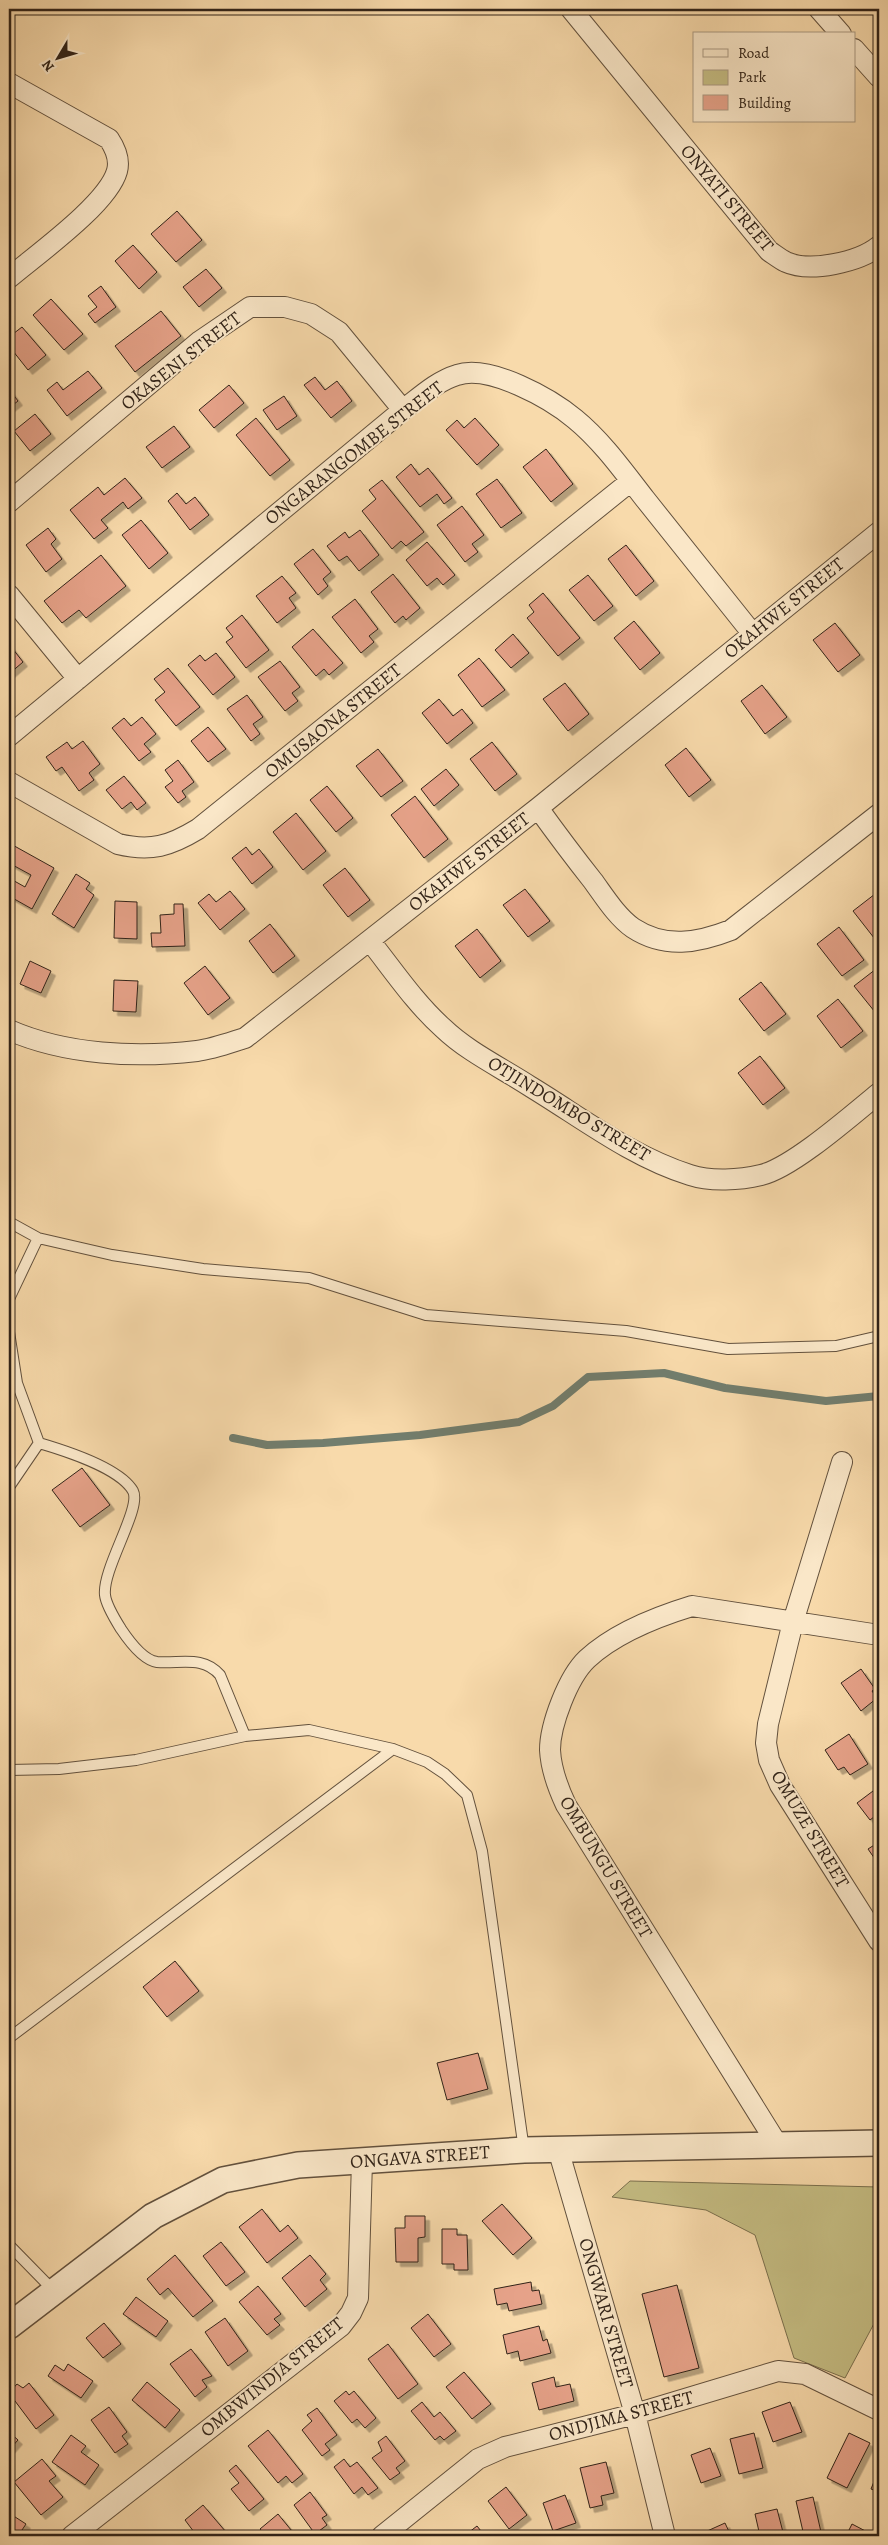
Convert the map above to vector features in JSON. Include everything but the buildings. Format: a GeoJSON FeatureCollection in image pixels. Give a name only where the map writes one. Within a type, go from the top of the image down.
{"type":"FeatureCollection","features":[{"type":"Feature","properties":{"kind":"street","name":"ONYATI STREET"},"geometry":{"type":"LineString","coordinates":[[571,9],[769,251],[786,262],[815,265],[842,263],[861,257],[879,246]]}},
{"type":"Feature","properties":{"kind":"street"},"geometry":{"type":"LineString","coordinates":[[819,9],[839,32]]}},
{"type":"Feature","properties":{"kind":"street"},"geometry":{"type":"LineString","coordinates":[[856,51],[879,77]]}},
{"type":"Feature","properties":{"kind":"street"},"geometry":{"type":"LineString","coordinates":[[9,83],[109,139],[113,145],[118,163],[114,178],[98,201],[9,278]]}},
{"type":"Feature","properties":{"kind":"street","name":"OKASENI STREET"},"geometry":{"type":"LineString","coordinates":[[9,502],[200,341],[225,322],[257,306],[285,307],[311,314],[339,332],[403,410]]}},
{"type":"Feature","properties":{"kind":"street","name":"ONGARANGOMBE STREET"},"geometry":{"type":"LineString","coordinates":[[9,736],[403,410],[437,384],[458,374],[483,374],[508,381],[549,401],[576,420],[631,481],[752,633]]}},
{"type":"Feature","properties":{"kind":"street","name":"OMUSAONA STREET"},"geometry":{"type":"LineString","coordinates":[[9,782],[118,844],[136,848],[153,848],[176,842],[198,829],[631,481]]}},
{"type":"Feature","properties":{"kind":"street","name":"OKAHWE STREET"},"geometry":{"type":"LineString","coordinates":[[9,1030],[29,1039],[56,1046],[109,1053],[198,1051],[245,1038],[538,808],[879,532]]}},
{"type":"Feature","properties":{"kind":"street"},"geometry":{"type":"LineString","coordinates":[[9,595],[78,679]]}},
{"type":"Feature","properties":{"kind":"street"},"geometry":{"type":"LineString","coordinates":[[538,808],[609,902],[632,927],[658,939],[680,942],[706,940],[731,930],[879,814]]}},
{"type":"Feature","properties":{"kind":"street","name":"OTJINDOMBO STREET"},"geometry":{"type":"LineString","coordinates":[[370,941],[429,1014],[456,1040],[642,1156],[690,1176],[704,1179],[747,1178],[764,1175],[781,1167],[820,1140],[879,1093]]}},
{"type":"Feature","properties":{"kind":"street","name":"OMUZE STREET"},"geometry":{"type":"LineString","coordinates":[[842,1462],[793,1622],[768,1724],[766,1743],[769,1760],[780,1785],[879,1942]]}},
{"type":"Feature","properties":{"kind":"street","name":"OMBUNGU STREET"},"geometry":{"type":"LineString","coordinates":[[779,2147],[566,1805],[555,1781],[550,1750],[556,1720],[566,1692],[576,1672],[595,1652],[631,1630],[665,1614],[692,1606],[879,1635]]}},
{"type":"Feature","properties":{"kind":"street","name":"ONGAVA STREET"},"geometry":{"type":"LineString","coordinates":[[9,2326],[153,2216],[223,2180],[298,2166],[524,2150],[779,2147],[879,2143]]}},
{"type":"Feature","properties":{"kind":"street","name":"ONGWARI STREET"},"geometry":{"type":"LineString","coordinates":[[558,2149],[635,2414],[664,2536]]}},
{"type":"Feature","properties":{"kind":"street","name":"OMBWINDJA STREET"},"geometry":{"type":"LineString","coordinates":[[72,2536],[341,2326],[351,2313],[358,2298],[362,2161]]}},
{"type":"Feature","properties":{"kind":"street","name":"ONDJIMA STREET"},"geometry":{"type":"LineString","coordinates":[[382,2536],[478,2459],[505,2447],[635,2414],[778,2371],[805,2374],[879,2410]]}},
{"type":"Feature","properties":{"kind":"lane"},"geometry":{"type":"LineString","coordinates":[[9,1222],[38,1238],[112,1255],[203,1269],[309,1278],[426,1315],[626,1331],[728,1349],[836,1346],[879,1336]]}},
{"type":"Feature","properties":{"kind":"lane"},"geometry":{"type":"LineString","coordinates":[[9,1299],[38,1238]]}},
{"type":"Feature","properties":{"kind":"lane"},"geometry":{"type":"LineString","coordinates":[[9,1332],[17,1383],[39,1443]]}},
{"type":"Feature","properties":{"kind":"lane"},"geometry":{"type":"LineString","coordinates":[[9,1487],[39,1443]]}},
{"type":"Feature","properties":{"kind":"lane"},"geometry":{"type":"LineString","coordinates":[[39,1443],[74,1454],[102,1468],[121,1480],[133,1491],[136,1503],[108,1574],[105,1596],[122,1630],[143,1656],[156,1662],[177,1660],[208,1664],[215,1669],[220,1675],[245,1736]]}},
{"type":"Feature","properties":{"kind":"lane"},"geometry":{"type":"LineString","coordinates":[[9,1770],[60,1769],[136,1760],[245,1736],[308,1730],[392,1749],[427,1762],[467,1795],[482,1851],[524,2150]]}},
{"type":"Feature","properties":{"kind":"lane"},"geometry":{"type":"LineString","coordinates":[[9,2038],[392,1749]]}},
{"type":"Feature","properties":{"kind":"lane"},"geometry":{"type":"LineString","coordinates":[[9,2245],[54,2291]]}},
{"type":"Feature","properties":{"kind":"green space"},"geometry":{"type":"Polygon","coordinates":[[[630,2181],[879,2187],[879,2318],[877,2318],[845,2378],[794,2358],[755,2235],[706,2210],[612,2197],[630,2181]]]}},
{"type":"Feature","properties":{"kind":"waterway"},"geometry":{"type":"LineString","coordinates":[[233,1438],[267,1445],[323,1443],[420,1435],[519,1422],[553,1406],[588,1377],[664,1373],[725,1388],[826,1401],[879,1396]]}}]}
